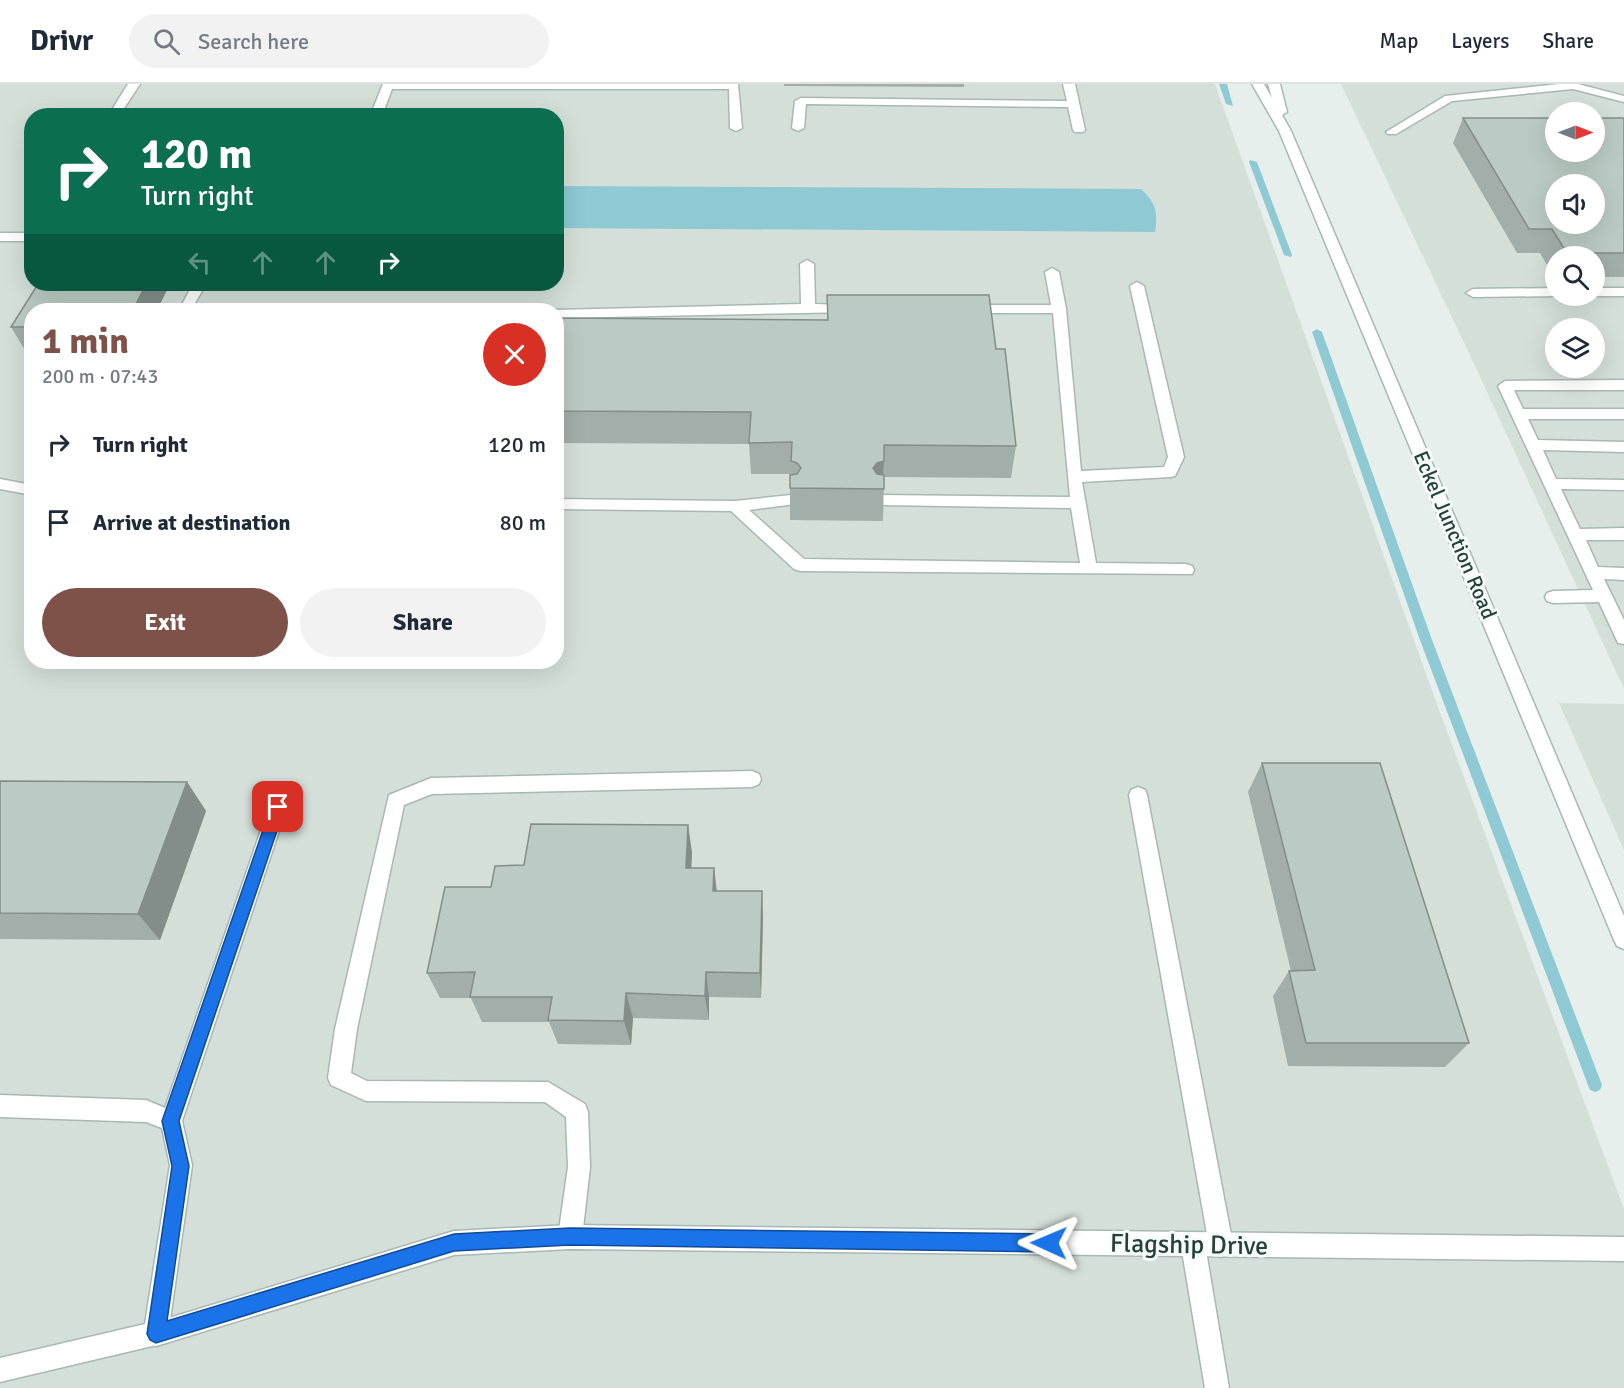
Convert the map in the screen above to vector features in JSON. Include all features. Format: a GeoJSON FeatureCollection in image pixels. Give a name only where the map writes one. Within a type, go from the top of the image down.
{"type":"FeatureCollection","features":[{"type":"Feature","properties":{"kind":"street"},"geometry":{"type":"LineString","coordinates":[[118,108],[134,84]]}},
{"type":"Feature","properties":{"kind":"street"},"geometry":{"type":"LineString","coordinates":[[1069,84],[1079,130]]}},
{"type":"Feature","properties":{"kind":"street","name":"Eckel Junction Road"},"geometry":{"type":"LineString","coordinates":[[1258,84],[1285,131],[1624,940]]}},
{"type":"Feature","properties":{"kind":"street","name":"Eckel Junction Road"},"geometry":{"type":"LineString","coordinates":[[1274,84],[1285,131]]}},
{"type":"Feature","properties":{"kind":"street"},"geometry":{"type":"LineString","coordinates":[[379,108],[389,85],[734,86],[736,128]]}},
{"type":"Feature","properties":{"kind":"street"},"geometry":{"type":"LineString","coordinates":[[1392,132],[1449,98],[1573,86],[1624,99]]}},
{"type":"Feature","properties":{"kind":"street"},"geometry":{"type":"LineString","coordinates":[[798,128],[801,101],[1074,104]]}},
{"type":"Feature","properties":{"kind":"street"},"geometry":{"type":"LineString","coordinates":[[0,237],[24,237]]}},
{"type":"Feature","properties":{"kind":"street"},"geometry":{"type":"LineString","coordinates":[[807,264],[808,308]]}},
{"type":"Feature","properties":{"kind":"street"},"geometry":{"type":"LineString","coordinates":[[1052,272],[1059,309],[1074,477],[1089,569]]}},
{"type":"Feature","properties":{"kind":"street"},"geometry":{"type":"LineString","coordinates":[[1074,477],[1170,472],[1176,457],[1137,286]]}},
{"type":"Feature","properties":{"kind":"street"},"geometry":{"type":"LineString","coordinates":[[1473,293],[1545,292]]}},
{"type":"Feature","properties":{"kind":"street"},"geometry":{"type":"LineString","coordinates":[[1605,292],[1624,292]]}},
{"type":"Feature","properties":{"kind":"street"},"geometry":{"type":"LineString","coordinates":[[564,314],[808,308],[868,309]]}},
{"type":"Feature","properties":{"kind":"street"},"geometry":{"type":"LineString","coordinates":[[951,309],[1059,309]]}},
{"type":"Feature","properties":{"kind":"street"},"geometry":{"type":"LineString","coordinates":[[1624,385],[1504,386],[1593,573],[1613,606],[1624,638]]}},
{"type":"Feature","properties":{"kind":"street"},"geometry":{"type":"LineString","coordinates":[[1518,414],[1624,414]]}},
{"type":"Feature","properties":{"kind":"street"},"geometry":{"type":"LineString","coordinates":[[1533,445],[1624,447]]}},
{"type":"Feature","properties":{"kind":"street"},"geometry":{"type":"LineString","coordinates":[[0,484],[24,488]]}},
{"type":"Feature","properties":{"kind":"street"},"geometry":{"type":"LineString","coordinates":[[1551,484],[1624,485]]}},
{"type":"Feature","properties":{"kind":"street"},"geometry":{"type":"LineString","coordinates":[[564,504],[735,506],[791,500]]}},
{"type":"Feature","properties":{"kind":"street"},"geometry":{"type":"LineString","coordinates":[[882,500],[1079,503]]}},
{"type":"Feature","properties":{"kind":"street"},"geometry":{"type":"LineString","coordinates":[[735,506],[800,565],[1186,570]]}},
{"type":"Feature","properties":{"kind":"street"},"geometry":{"type":"LineString","coordinates":[[1575,535],[1624,534]]}},
{"type":"Feature","properties":{"kind":"street"},"geometry":{"type":"LineString","coordinates":[[1593,573],[1624,574]]}},
{"type":"Feature","properties":{"kind":"street"},"geometry":{"type":"LineString","coordinates":[[1553,597],[1613,606]]}},
{"type":"Feature","properties":{"kind":"street"},"geometry":{"type":"LineString","coordinates":[[570,1237],[579,1167],[577,1112],[548,1092],[366,1091],[339,1078],[346,1029],[396,800],[431,786],[752,779]]}},
{"type":"Feature","properties":{"kind":"street"},"geometry":{"type":"LineString","coordinates":[[1138,795],[1221,1245]]}},
{"type":"Feature","properties":{"kind":"street"},"geometry":{"type":"LineString","coordinates":[[156,1334],[181,1166],[171,1121],[278,807]]}},
{"type":"Feature","properties":{"kind":"street"},"geometry":{"type":"LineString","coordinates":[[0,1107],[146,1111],[171,1121]]}},
{"type":"Feature","properties":{"kind":"street","name":"Flagship Drive"},"geometry":{"type":"LineString","coordinates":[[0,1370],[156,1334],[454,1243],[570,1237],[1624,1249]]}},
{"type":"Feature","properties":{"kind":"street"},"geometry":{"type":"LineString","coordinates":[[1193,1245],[1217,1388]]}},
{"type":"Feature","properties":{"kind":"shaded area"},"geometry":{"type":"Polygon","coordinates":[[[0,84],[1215,84],[1435,699],[1624,1209],[1624,1388],[0,1388],[0,84]]]}},
{"type":"Feature","properties":{"kind":"shaded area"},"geometry":{"type":"Polygon","coordinates":[[[1341,84],[1624,84],[1624,689],[1469,353],[1341,84]]]}},
{"type":"Feature","properties":{"kind":"shaded area"},"geometry":{"type":"Polygon","coordinates":[[[1559,703],[1624,704],[1624,850],[1559,703]]]}},
{"type":"Feature","properties":{"kind":"water"},"geometry":{"type":"Polygon","coordinates":[[[564,186],[1141,189],[1153,203],[1156,213],[1155,232],[564,228],[564,186]]]}},
{"type":"Feature","properties":{"kind":"building"},"geometry":{"type":"Polygon","coordinates":[[[1463,118],[1545,118],[1545,162],[1605,162],[1605,118],[1624,118],[1624,253],[1605,253],[1605,246],[1563,246],[1555,234],[1605,234],[1605,174],[1545,174],[1545,229],[1529,229],[1463,118]]]}},
{"type":"Feature","properties":{"kind":"building"},"geometry":{"type":"Polygon","coordinates":[[[34,291],[142,291],[136,303],[26,303],[34,291]]]}},
{"type":"Feature","properties":{"kind":"building"},"geometry":{"type":"Polygon","coordinates":[[[827,295],[989,295],[996,349],[1005,349],[1016,446],[884,445],[884,461],[877,463],[873,468],[877,474],[884,475],[884,489],[790,488],[790,475],[797,474],[801,468],[797,463],[791,461],[792,442],[749,443],[751,412],[564,411],[564,318],[828,320],[827,295]]]}},
{"type":"Feature","properties":{"kind":"building"},"geometry":{"type":"Polygon","coordinates":[[[24,306],[24,327],[11,327],[24,306]]]}},
{"type":"Feature","properties":{"kind":"building"},"geometry":{"type":"Polygon","coordinates":[[[1262,763],[1380,763],[1469,1043],[1306,1043],[1289,971],[1315,970],[1262,763]]]}},
{"type":"Feature","properties":{"kind":"building"},"geometry":{"type":"Polygon","coordinates":[[[0,781],[187,782],[138,914],[0,913],[0,781]]]}},
{"type":"Feature","properties":{"kind":"building"},"geometry":{"type":"Polygon","coordinates":[[[531,824],[688,825],[686,868],[714,868],[713,891],[762,891],[760,973],[706,972],[705,996],[626,993],[624,1021],[548,1020],[552,997],[470,997],[475,972],[427,973],[445,887],[491,887],[495,866],[524,865],[531,824]]]}},
{"type":"Feature","properties":{"kind":"waterway"},"geometry":{"type":"LineString","coordinates":[[1223,84],[1230,104]]}},
{"type":"Feature","properties":{"kind":"waterway"},"geometry":{"type":"LineString","coordinates":[[1253,162],[1288,255]]}},
{"type":"Feature","properties":{"kind":"waterway"},"geometry":{"type":"LineString","coordinates":[[1317,332],[1426,640],[1595,1085]]}},
{"type":"Feature","properties":{"kind":"route"},"geometry":{"type":"LineString","coordinates":[[278,807],[171,1121],[181,1166],[156,1334],[454,1243],[570,1237],[1049,1243]]}}]}
